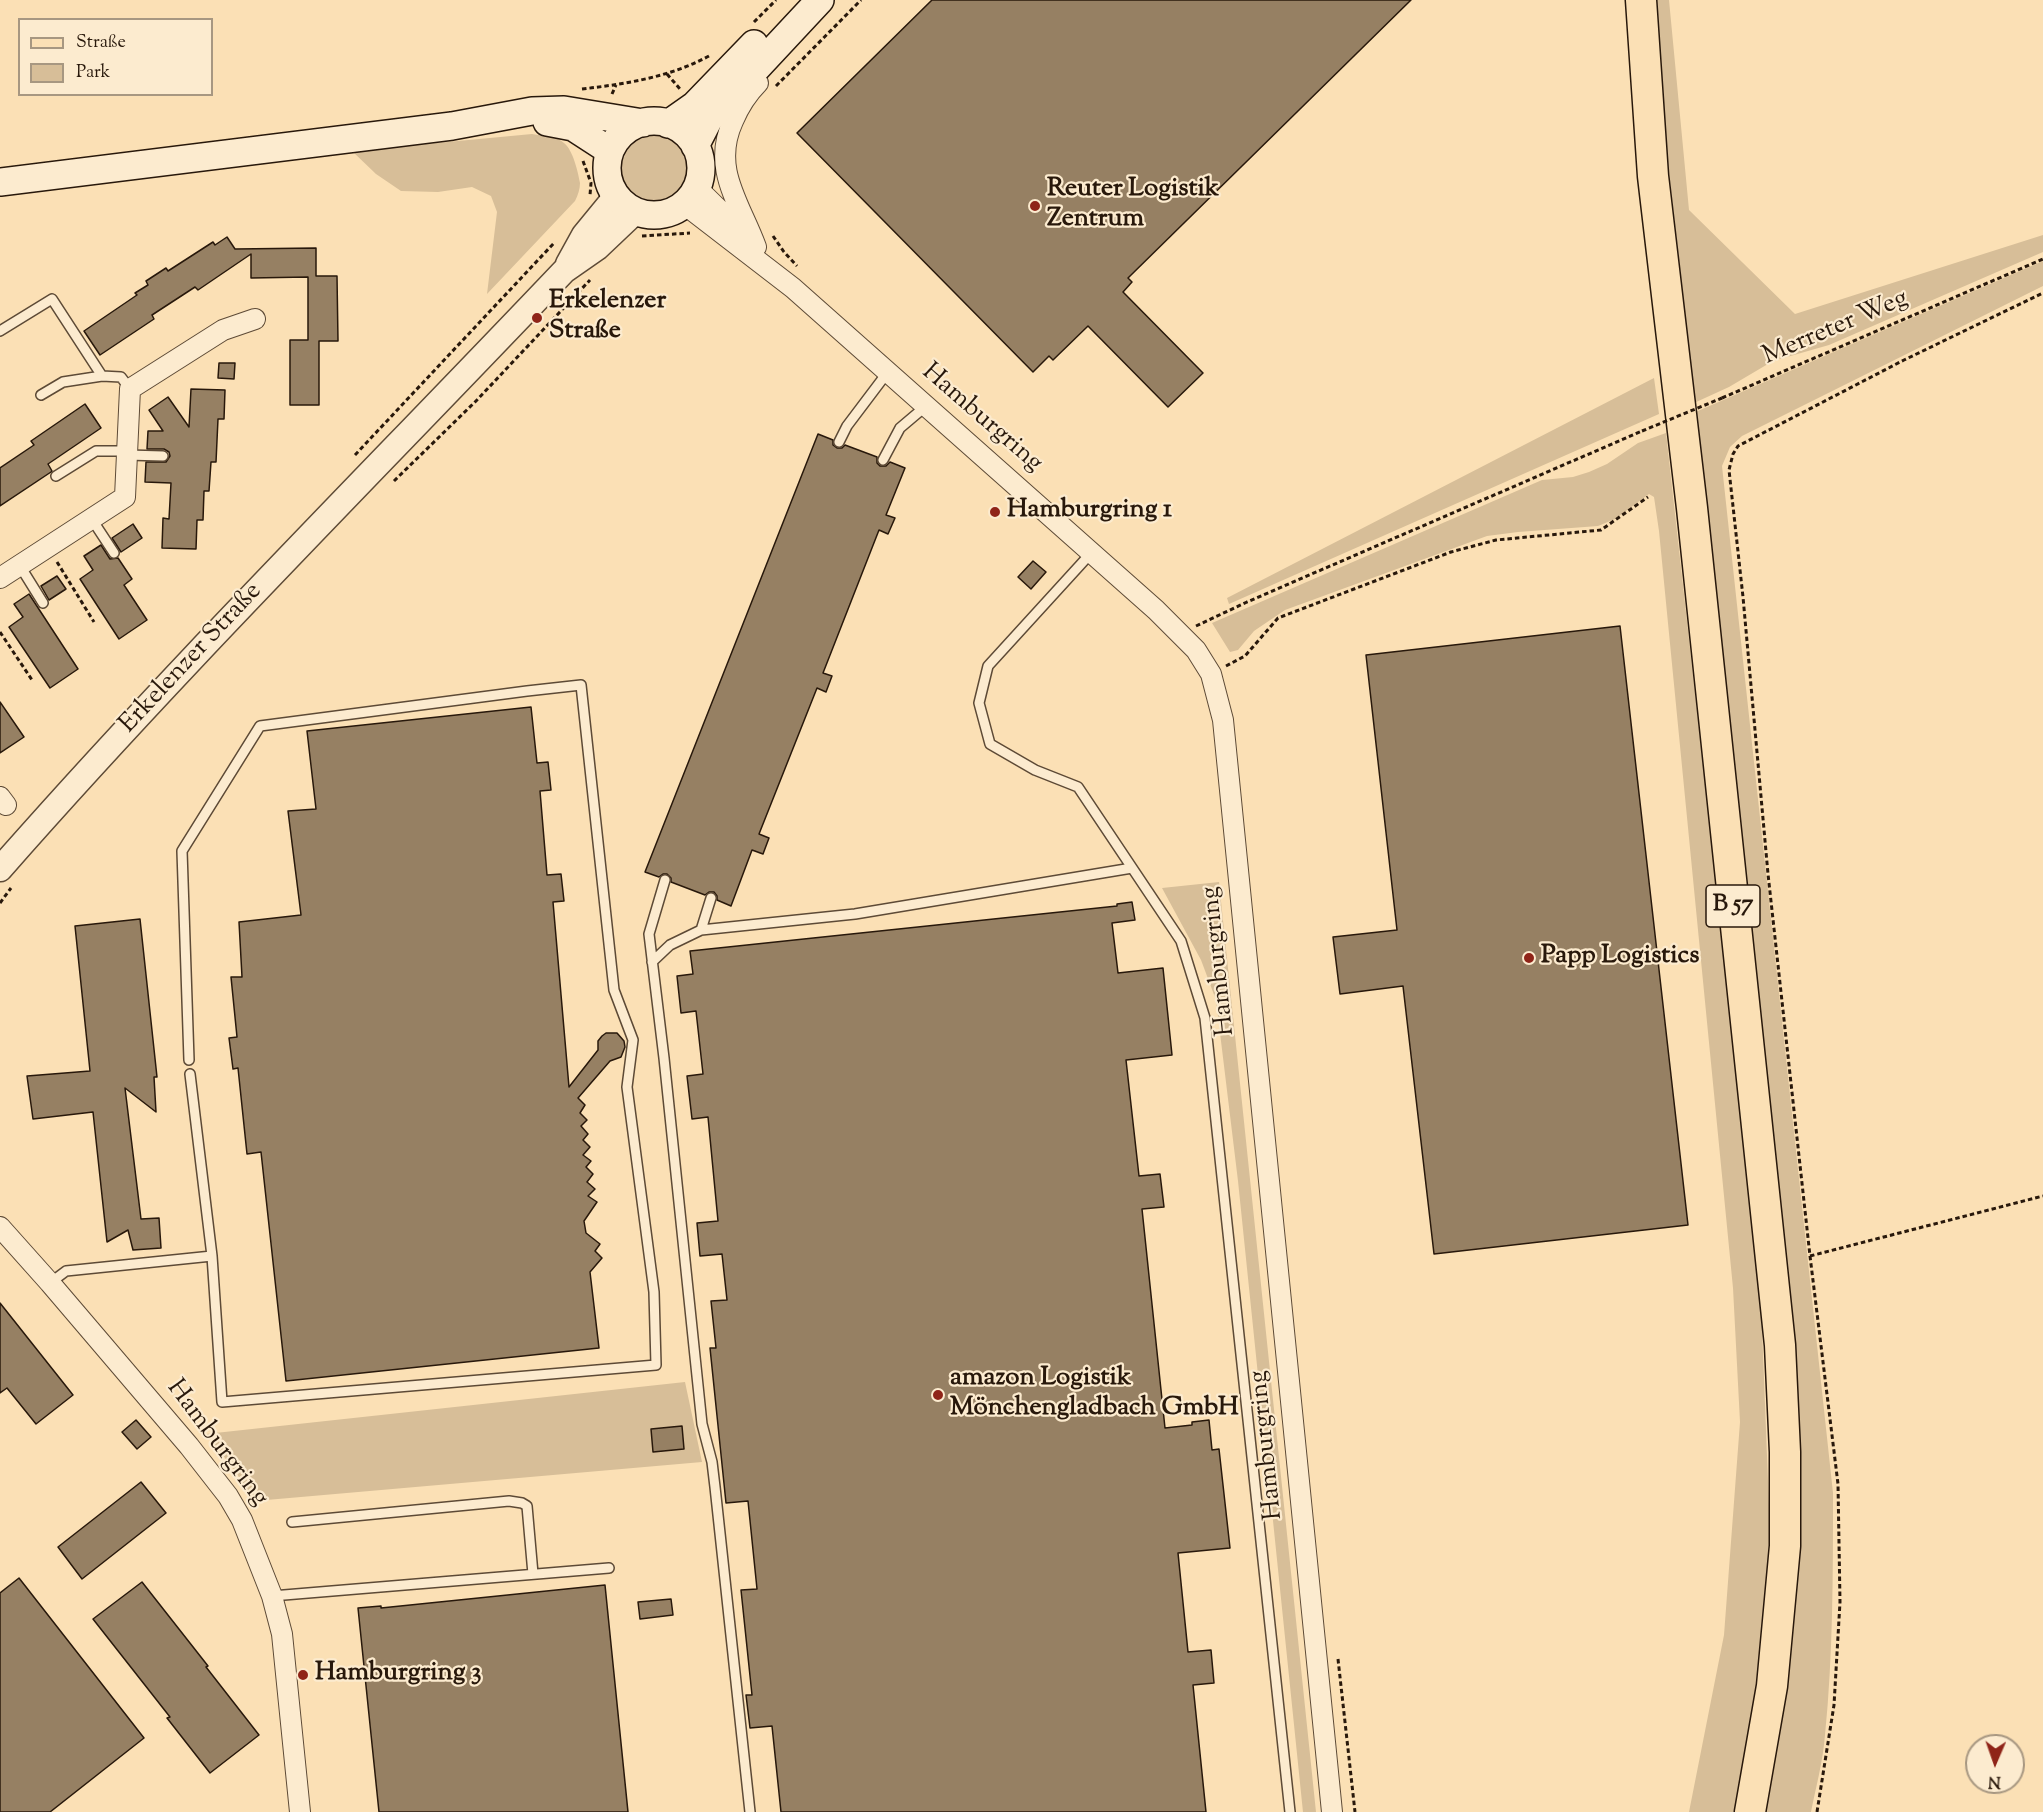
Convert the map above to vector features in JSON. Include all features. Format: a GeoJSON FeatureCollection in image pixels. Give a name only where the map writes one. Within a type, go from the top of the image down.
{"type":"FeatureCollection","features":[{"type":"Feature","properties":{"kind":"main road","name":"B 57"},"geometry":{"type":"LineString","coordinates":[[1641,0],[1653,176],[1692,508],[1780,1345],[1785,1452],[1785,1546],[1772,1686],[1750,1812]]}},
{"type":"Feature","properties":{"kind":"main road"},"geometry":{"type":"LineString","coordinates":[[483,122],[532,111],[564,110],[655,123],[679,128],[695,146],[700,159],[701,174],[691,196],[673,211],[661,215],[630,215],[609,183],[607,167],[610,151],[618,138],[629,128],[655,123],[695,105],[763,35],[814,5]]}},
{"type":"Feature","properties":{"kind":"main road"},"geometry":{"type":"LineString","coordinates":[[695,146],[709,119],[814,5]]}},
{"type":"Feature","properties":{"kind":"main road"},"geometry":{"type":"LineString","coordinates":[[0,182],[483,122],[541,120],[573,127],[610,151]]}},
{"type":"Feature","properties":{"kind":"street"},"geometry":{"type":"LineString","coordinates":[[756,247],[746,219],[734,197],[726,171],[724,151],[729,130],[738,110],[753,89],[788,53],[814,5]]}},
{"type":"Feature","properties":{"kind":"street"},"geometry":{"type":"LineString","coordinates":[[691,196],[736,224],[793,288]]}},
{"type":"Feature","properties":{"kind":"street"},"geometry":{"type":"LineString","coordinates":[[691,196],[710,224],[793,288]]}},
{"type":"Feature","properties":{"kind":"street","name":"Erkelenzer Straße"},"geometry":{"type":"LineString","coordinates":[[0,869],[88,769],[232,616],[564,271],[597,248],[630,215]]}},
{"type":"Feature","properties":{"kind":"street","name":"Hamburgring"},"geometry":{"type":"LineString","coordinates":[[793,288],[1092,552],[1184,637],[1196,650],[1211,674],[1223,720],[1332,1812]]}},
{"type":"Feature","properties":{"kind":"street"},"geometry":{"type":"LineString","coordinates":[[0,578],[125,497],[130,389],[223,330],[255,319]]}},
{"type":"Feature","properties":{"kind":"street","name":"Hamburgring"},"geometry":{"type":"LineString","coordinates":[[0,1227],[50,1282],[189,1446],[228,1496],[242,1520],[254,1545],[272,1596],[282,1634],[300,1812]]}},
{"type":"Feature","properties":{"kind":"lane"},"geometry":{"type":"LineString","coordinates":[[0,331],[52,299],[102,375]]}},
{"type":"Feature","properties":{"kind":"lane"},"geometry":{"type":"LineString","coordinates":[[839,442],[847,426],[887,372]]}},
{"type":"Feature","properties":{"kind":"lane"},"geometry":{"type":"LineString","coordinates":[[41,395],[63,382],[102,375],[121,377],[130,389]]}},
{"type":"Feature","properties":{"kind":"lane"},"geometry":{"type":"LineString","coordinates":[[883,460],[900,428],[926,406]]}},
{"type":"Feature","properties":{"kind":"lane"},"geometry":{"type":"LineString","coordinates":[[57,476],[96,451],[163,456]]}},
{"type":"Feature","properties":{"kind":"lane"},"geometry":{"type":"LineString","coordinates":[[91,518],[114,553]]}},
{"type":"Feature","properties":{"kind":"lane"},"geometry":{"type":"LineString","coordinates":[[1092,552],[988,666],[980,703],[990,744],[1035,770],[1078,787],[1181,941],[1205,1018],[1290,1812]]}},
{"type":"Feature","properties":{"kind":"lane"},"geometry":{"type":"LineString","coordinates":[[20,566],[43,603]]}},
{"type":"Feature","properties":{"kind":"lane"},"geometry":{"type":"LineString","coordinates":[[189,1060],[182,851],[260,726],[581,685],[614,990],[633,1040],[627,1087],[654,1292],[656,1365],[222,1402],[212,1256],[190,1074]]}},
{"type":"Feature","properties":{"kind":"lane"},"geometry":{"type":"LineString","coordinates":[[652,962],[670,945],[701,930],[855,914],[1132,868]]}},
{"type":"Feature","properties":{"kind":"lane"},"geometry":{"type":"LineString","coordinates":[[665,880],[649,934],[702,1424],[712,1462],[750,1812]]}},
{"type":"Feature","properties":{"kind":"lane"},"geometry":{"type":"LineString","coordinates":[[701,930],[711,898]]}},
{"type":"Feature","properties":{"kind":"lane"},"geometry":{"type":"LineString","coordinates":[[50,1282],[66,1271],[212,1256]]}},
{"type":"Feature","properties":{"kind":"lane"},"geometry":{"type":"LineString","coordinates":[[292,1522],[509,1502],[522,1503],[527,1506],[533,1574]]}},
{"type":"Feature","properties":{"kind":"lane"},"geometry":{"type":"LineString","coordinates":[[272,1596],[609,1568]]}},
{"type":"Feature","properties":{"kind":"path"},"geometry":{"type":"LineString","coordinates":[[769,94],[861,0]]}},
{"type":"Feature","properties":{"kind":"path"},"geometry":{"type":"LineString","coordinates":[[616,85],[666,74]]}},
{"type":"Feature","properties":{"kind":"path"},"geometry":{"type":"LineString","coordinates":[[630,215],[703,232],[710,224]]}},
{"type":"Feature","properties":{"kind":"path","name":"Merreter Weg"},"geometry":{"type":"LineString","coordinates":[[1184,637],[1198,625],[1247,602],[2043,259]]}},
{"type":"Feature","properties":{"kind":"path"},"geometry":{"type":"LineString","coordinates":[[391,484],[476,401],[590,280]]}},
{"type":"Feature","properties":{"kind":"path"},"geometry":{"type":"LineString","coordinates":[[1817,1812],[1834,1705],[1840,1602],[1838,1484],[1810,1256],[1768,874],[1730,462],[1738,446],[1904,360],[2043,293]]}},
{"type":"Feature","properties":{"kind":"path"},"geometry":{"type":"LineString","coordinates":[[1211,674],[1245,656],[1278,618],[1451,552],[1496,540],[1601,530],[1648,497]]}},
{"type":"Feature","properties":{"kind":"path"},"geometry":{"type":"LineString","coordinates":[[48,548],[94,622]]}},
{"type":"Feature","properties":{"kind":"path"},"geometry":{"type":"LineString","coordinates":[[0,632],[32,680]]}},
{"type":"Feature","properties":{"kind":"path"},"geometry":{"type":"LineString","coordinates":[[1810,1256],[2043,1196]]}},
{"type":"Feature","properties":{"kind":"green space"},"geometry":{"type":"Polygon","coordinates":[[[1649,0],[1669,0],[1689,210],[1795,314],[2043,235],[2043,252],[1829,345],[1773,361],[1729,387],[1694,403],[1649,0]]]}},
{"type":"Feature","properties":{"kind":"green space"},"geometry":{"type":"Polygon","coordinates":[[[532,134],[557,138],[567,146],[578,173],[579,192],[575,201],[487,294],[497,212],[491,196],[472,187],[438,192],[401,191],[376,174],[352,151],[532,134]]]}},
{"type":"Feature","properties":{"kind":"green space"},"geometry":{"type":"Polygon","coordinates":[[[647,134],[661,134],[680,144],[690,163],[690,177],[680,196],[661,206],[647,206],[628,196],[618,177],[618,163],[628,144],[647,134]]]}},
{"type":"Feature","properties":{"kind":"green space"},"geometry":{"type":"Polygon","coordinates":[[[2043,261],[2043,286],[1742,436],[1730,447],[1722,466],[1833,1493],[1832,1614],[1828,1705],[1823,1754],[1811,1812],[1763,1812],[1795,1541],[1691,414],[2043,261]]]}},
{"type":"Feature","properties":{"kind":"green space"},"geometry":{"type":"Polygon","coordinates":[[[1654,378],[1659,414],[1229,604],[1227,598],[1654,378]]]}},
{"type":"Feature","properties":{"kind":"green space"},"geometry":{"type":"Polygon","coordinates":[[[1666,433],[1760,1276],[1770,1533],[1757,1712],[1734,1812],[1689,1812],[1724,1635],[1740,1422],[1733,1288],[1654,497],[1649,494],[1615,519],[1598,526],[1487,536],[1285,610],[1254,631],[1238,650],[1230,652],[1212,623],[1542,480],[1573,477],[1589,472],[1607,464],[1638,443],[1666,433]]]}},
{"type":"Feature","properties":{"kind":"green space"},"geometry":{"type":"Polygon","coordinates":[[[1219,882],[1316,1812],[1303,1812],[1238,1181],[1216,1000],[1201,960],[1162,888],[1219,882]]]}},
{"type":"Feature","properties":{"kind":"green space"},"geometry":{"type":"Polygon","coordinates":[[[685,1382],[702,1462],[255,1501],[206,1434],[685,1382]]]}},
{"type":"Feature","properties":{"kind":"building","name":"Reuter Logistik Zentrum"},"geometry":{"type":"Polygon","coordinates":[[[932,0],[1411,0],[1128,278],[1132,282],[1123,292],[1203,373],[1168,407],[1088,326],[1053,360],[1049,356],[1033,372],[797,133],[932,0]]]}},
{"type":"Feature","properties":{"kind":"building"},"geometry":{"type":"Polygon","coordinates":[[[227,237],[235,249],[316,248],[316,276],[337,276],[338,341],[319,341],[319,405],[290,405],[290,340],[308,340],[308,277],[251,278],[251,254],[198,290],[195,287],[152,315],[154,319],[100,355],[84,331],[137,295],[135,293],[148,285],[146,281],[166,268],[168,271],[213,242],[215,245],[227,237]]]}},
{"type":"Feature","properties":{"kind":"building"},"geometry":{"type":"Polygon","coordinates":[[[219,363],[235,363],[234,379],[218,378],[219,363]]]}},
{"type":"Feature","properties":{"kind":"building"},"geometry":{"type":"Polygon","coordinates":[[[191,389],[225,390],[224,419],[218,419],[216,462],[211,462],[209,491],[204,491],[203,520],[197,520],[196,549],[162,548],[163,518],[169,519],[171,483],[145,482],[146,462],[166,462],[170,456],[169,452],[164,449],[147,449],[148,431],[163,431],[149,410],[168,397],[189,427],[191,389]]]}},
{"type":"Feature","properties":{"kind":"building"},"geometry":{"type":"Polygon","coordinates":[[[85,404],[101,428],[48,464],[51,472],[0,506],[0,468],[34,445],[31,441],[85,404]]]}},
{"type":"Feature","properties":{"kind":"building"},"geometry":{"type":"Polygon","coordinates":[[[818,434],[833,440],[833,445],[837,448],[845,445],[877,457],[877,463],[880,466],[886,466],[890,462],[905,468],[886,515],[895,518],[888,534],[879,530],[823,673],[832,676],[826,692],[817,688],[759,834],[769,838],[763,854],[752,850],[731,906],[717,900],[714,892],[705,895],[671,882],[667,874],[659,877],[645,872],[818,434]]]}},
{"type":"Feature","properties":{"kind":"building"},"geometry":{"type":"Polygon","coordinates":[[[133,524],[142,538],[121,552],[112,538],[133,524]]]}},
{"type":"Feature","properties":{"kind":"building"},"geometry":{"type":"Polygon","coordinates":[[[101,545],[110,559],[118,558],[132,579],[124,585],[147,620],[119,639],[80,579],[93,570],[84,556],[101,545]]]}},
{"type":"Feature","properties":{"kind":"building"},"geometry":{"type":"Polygon","coordinates":[[[1033,561],[1046,572],[1031,589],[1018,577],[1033,561]]]}},
{"type":"Feature","properties":{"kind":"building"},"geometry":{"type":"Polygon","coordinates":[[[57,576],[66,589],[49,600],[41,586],[57,576]]]}},
{"type":"Feature","properties":{"kind":"building"},"geometry":{"type":"Polygon","coordinates":[[[29,594],[78,669],[50,688],[9,627],[23,617],[14,604],[29,594]]]}},
{"type":"Feature","properties":{"kind":"building","name":"Papp Logistics"},"geometry":{"type":"Polygon","coordinates":[[[1620,626],[1688,1225],[1434,1254],[1403,986],[1340,994],[1333,937],[1397,930],[1366,655],[1620,626]]]}},
{"type":"Feature","properties":{"kind":"building"},"geometry":{"type":"Polygon","coordinates":[[[0,702],[24,737],[0,753],[0,702]]]}},
{"type":"Feature","properties":{"kind":"building"},"geometry":{"type":"Polygon","coordinates":[[[531,707],[537,763],[548,762],[551,790],[540,791],[547,875],[561,874],[564,901],[553,902],[569,1087],[598,1050],[598,1041],[606,1033],[617,1033],[624,1041],[625,1047],[621,1057],[610,1061],[578,1098],[585,1105],[580,1113],[587,1120],[581,1126],[588,1134],[583,1140],[590,1147],[583,1155],[591,1161],[586,1167],[593,1174],[587,1182],[595,1189],[588,1196],[597,1202],[584,1221],[586,1233],[600,1244],[595,1251],[602,1258],[590,1272],[599,1348],[286,1381],[261,1152],[247,1154],[238,1068],[233,1069],[229,1038],[237,1037],[231,977],[242,977],[239,922],[301,915],[288,811],[316,809],[307,731],[531,707]]]}},
{"type":"Feature","properties":{"kind":"building","name":"amazon Logistik Mönchengladbach GmbH"},"geometry":{"type":"Polygon","coordinates":[[[1132,902],[1135,920],[1112,923],[1118,973],[1163,968],[1172,1055],[1126,1060],[1139,1176],[1160,1174],[1164,1207],[1142,1209],[1165,1428],[1192,1425],[1192,1422],[1209,1420],[1212,1450],[1219,1449],[1230,1548],[1178,1553],[1188,1652],[1211,1650],[1214,1683],[1193,1685],[1206,1812],[781,1812],[772,1726],[750,1728],[746,1695],[752,1695],[741,1590],[757,1589],[748,1501],[726,1503],[710,1348],[716,1348],[711,1301],[727,1300],[722,1254],[700,1256],[697,1223],[718,1221],[708,1117],[692,1119],[687,1076],[703,1074],[696,1011],[681,1013],[677,976],[693,974],[690,951],[1117,906],[1117,904],[1132,902]]]}},
{"type":"Feature","properties":{"kind":"building"},"geometry":{"type":"Polygon","coordinates":[[[140,919],[157,1077],[154,1077],[156,1112],[125,1088],[141,1219],[159,1218],[161,1248],[133,1250],[128,1230],[107,1242],[93,1112],[33,1119],[27,1076],[90,1071],[75,926],[140,919]]]}},
{"type":"Feature","properties":{"kind":"building"},"geometry":{"type":"Polygon","coordinates":[[[0,1303],[73,1395],[36,1424],[7,1388],[0,1393],[0,1303]]]}},
{"type":"Feature","properties":{"kind":"building"},"geometry":{"type":"Polygon","coordinates":[[[136,1420],[151,1437],[137,1449],[122,1432],[136,1420]]]}},
{"type":"Feature","properties":{"kind":"building"},"geometry":{"type":"Polygon","coordinates":[[[682,1426],[684,1449],[653,1452],[651,1429],[682,1426]]]}},
{"type":"Feature","properties":{"kind":"building"},"geometry":{"type":"Polygon","coordinates":[[[141,1482],[166,1513],[82,1579],[58,1547],[141,1482]]]}},
{"type":"Feature","properties":{"kind":"building"},"geometry":{"type":"Polygon","coordinates":[[[19,1578],[144,1738],[50,1812],[0,1812],[0,1593],[19,1578]]]}},
{"type":"Feature","properties":{"kind":"building"},"geometry":{"type":"Polygon","coordinates":[[[142,1582],[259,1735],[210,1773],[167,1718],[170,1717],[93,1619],[142,1582]]]}},
{"type":"Feature","properties":{"kind":"building"},"geometry":{"type":"Polygon","coordinates":[[[605,1585],[628,1812],[379,1812],[358,1608],[381,1606],[381,1608],[605,1585]]]}},
{"type":"Feature","properties":{"kind":"building"},"geometry":{"type":"Polygon","coordinates":[[[671,1599],[673,1615],[640,1619],[638,1602],[671,1599]]]}},
{"type":"Feature","properties":{"kind":"place","name":"Reuter Logistik Zentrum"},"geometry":{"type":"Point","coordinates":[1035,206]}},
{"type":"Feature","properties":{"kind":"place","name":"Erkelenzer Straße"},"geometry":{"type":"Point","coordinates":[537,318]}},
{"type":"Feature","properties":{"kind":"place","name":"Hamburgring 1"},"geometry":{"type":"Point","coordinates":[995,512]}},
{"type":"Feature","properties":{"kind":"place","name":"Papp Logistics"},"geometry":{"type":"Point","coordinates":[1529,958]}},
{"type":"Feature","properties":{"kind":"place","name":"amazon Logistik Mönchengladbach GmbH"},"geometry":{"type":"Point","coordinates":[938,1395]}},
{"type":"Feature","properties":{"kind":"place","name":"Hamburgring 3"},"geometry":{"type":"Point","coordinates":[303,1675]}}]}
